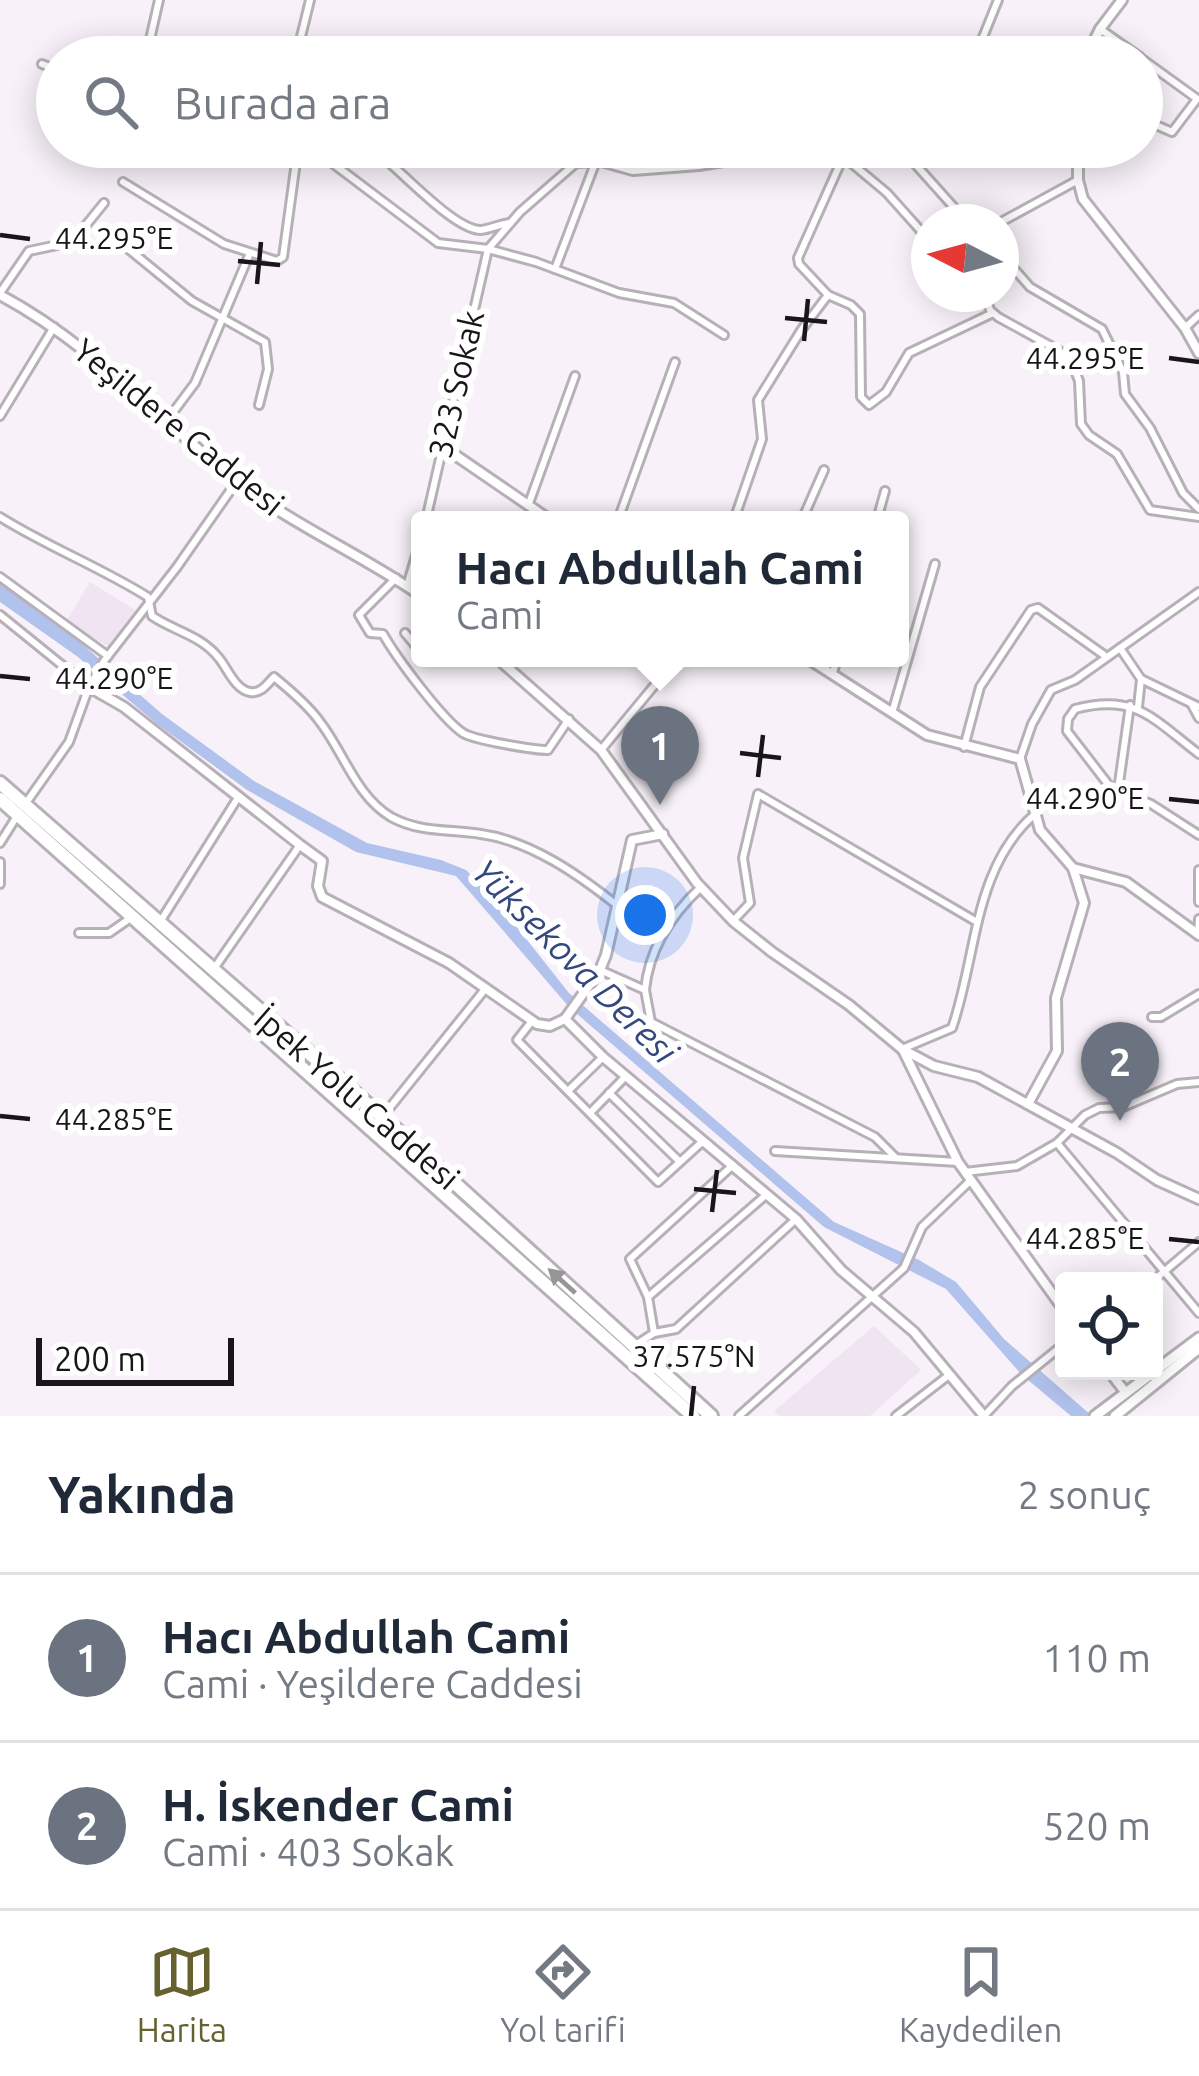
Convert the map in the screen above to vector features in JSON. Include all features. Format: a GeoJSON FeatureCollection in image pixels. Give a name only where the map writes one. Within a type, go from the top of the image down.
{"type":"FeatureCollection","features":[{"type":"Feature","properties":{"kind":"highway","name":"İpek Yolu Caddesi"},"geometry":{"type":"LineString","coordinates":[[0,783],[21,810],[131,917],[693,1416]]}},
{"type":"Feature","properties":{"kind":"highway","name":"İpek Yolu Caddesi"},"geometry":{"type":"LineString","coordinates":[[0,800],[21,810],[382,1117],[711,1416]]}},
{"type":"Feature","properties":{"kind":"main road"},"geometry":{"type":"LineString","coordinates":[[1115,1416],[1127,1398],[1199,1338]]}},
{"type":"Feature","properties":{"kind":"main road"},"geometry":{"type":"LineString","coordinates":[[1099,1413],[1199,1348]]}},
{"type":"Feature","properties":{"kind":"street"},"geometry":{"type":"LineString","coordinates":[[151,36],[159,0]]}},
{"type":"Feature","properties":{"kind":"street"},"geometry":{"type":"LineString","coordinates":[[301,36],[310,0]]}},
{"type":"Feature","properties":{"kind":"street"},"geometry":{"type":"LineString","coordinates":[[983,36],[998,0]]}},
{"type":"Feature","properties":{"kind":"street"},"geometry":{"type":"LineString","coordinates":[[1096,36],[1117,2]]}},
{"type":"Feature","properties":{"kind":"street"},"geometry":{"type":"LineString","coordinates":[[1100,29],[1110,36]]}},
{"type":"Feature","properties":{"kind":"street"},"geometry":{"type":"LineString","coordinates":[[1163,74],[1198,100],[1172,132],[1163,128]]}},
{"type":"Feature","properties":{"kind":"street"},"geometry":{"type":"LineString","coordinates":[[123,182],[224,244],[277,261],[283,256],[295,168]]}},
{"type":"Feature","properties":{"kind":"street"},"geometry":{"type":"LineString","coordinates":[[339,168],[438,243],[488,249],[619,293],[674,303],[724,335]]}},
{"type":"Feature","properties":{"kind":"street"},"geometry":{"type":"LineString","coordinates":[[392,168],[467,226],[482,230],[509,223]]}},
{"type":"Feature","properties":{"kind":"street"},"geometry":{"type":"LineString","coordinates":[[488,249],[509,223],[570,168]]}},
{"type":"Feature","properties":{"kind":"street"},"geometry":{"type":"LineString","coordinates":[[555,269],[593,168]]}},
{"type":"Feature","properties":{"kind":"street"},"geometry":{"type":"LineString","coordinates":[[622,168],[673,168]]}},
{"type":"Feature","properties":{"kind":"street"},"geometry":{"type":"LineString","coordinates":[[842,168],[798,258],[799,265],[828,295],[860,314],[861,397],[869,405],[886,392],[909,353],[993,313],[1072,363],[1079,381],[1081,424],[1117,454],[1150,510],[1199,513]]}},
{"type":"Feature","properties":{"kind":"street"},"geometry":{"type":"LineString","coordinates":[[864,168],[911,220]]}},
{"type":"Feature","properties":{"kind":"street"},"geometry":{"type":"LineString","coordinates":[[918,168],[951,204]]}},
{"type":"Feature","properties":{"kind":"street"},"geometry":{"type":"LineString","coordinates":[[1078,168],[1083,199],[1185,328],[1199,353]]}},
{"type":"Feature","properties":{"kind":"street"},"geometry":{"type":"LineString","coordinates":[[1019,212],[1078,180]]}},
{"type":"Feature","properties":{"kind":"street"},"geometry":{"type":"LineString","coordinates":[[0,294],[29,251],[79,235],[104,203]]}},
{"type":"Feature","properties":{"kind":"street"},"geometry":{"type":"LineString","coordinates":[[126,247],[192,301],[267,346],[268,369],[259,405]]}},
{"type":"Feature","properties":{"kind":"street","name":"323 Sokak"},"geometry":{"type":"LineString","coordinates":[[428,511],[488,249]]}},
{"type":"Feature","properties":{"kind":"street"},"geometry":{"type":"LineString","coordinates":[[168,419],[195,383],[250,253]]}},
{"type":"Feature","properties":{"kind":"street"},"geometry":{"type":"LineString","coordinates":[[1019,274],[1030,287],[1102,329],[1123,372],[1125,394],[1199,513]]}},
{"type":"Feature","properties":{"kind":"street","name":"Yeşildere Caddesi"},"geometry":{"type":"LineString","coordinates":[[0,294],[54,327],[276,509],[411,589]]}},
{"type":"Feature","properties":{"kind":"street"},"geometry":{"type":"LineString","coordinates":[[737,511],[762,439],[758,400],[828,295]]}},
{"type":"Feature","properties":{"kind":"street"},"geometry":{"type":"LineString","coordinates":[[1185,328],[1199,315]]}},
{"type":"Feature","properties":{"kind":"street"},"geometry":{"type":"LineString","coordinates":[[1,412],[54,327]]}},
{"type":"Feature","properties":{"kind":"street"},"geometry":{"type":"LineString","coordinates":[[621,511],[675,362]]}},
{"type":"Feature","properties":{"kind":"street"},"geometry":{"type":"LineString","coordinates":[[532,511],[575,376]]}},
{"type":"Feature","properties":{"kind":"street"},"geometry":{"type":"LineString","coordinates":[[442,446],[531,511]]}},
{"type":"Feature","properties":{"kind":"street"},"geometry":{"type":"LineString","coordinates":[[806,511],[824,470]]}},
{"type":"Feature","properties":{"kind":"street"},"geometry":{"type":"LineString","coordinates":[[0,843],[69,742],[89,687],[106,658],[237,481]]}},
{"type":"Feature","properties":{"kind":"street"},"geometry":{"type":"LineString","coordinates":[[880,511],[886,491]]}},
{"type":"Feature","properties":{"kind":"street"},"geometry":{"type":"LineString","coordinates":[[0,517],[148,597],[157,621],[183,630],[214,652],[239,687],[260,691],[274,677],[322,724],[366,796],[392,817],[418,829],[484,834],[523,845],[618,906]]}},
{"type":"Feature","properties":{"kind":"street"},"geometry":{"type":"LineString","coordinates":[[909,654],[935,564]]}},
{"type":"Feature","properties":{"kind":"street"},"geometry":{"type":"LineString","coordinates":[[407,586],[411,572]]}},
{"type":"Feature","properties":{"kind":"street"},"geometry":{"type":"LineString","coordinates":[[0,577],[106,658]]}},
{"type":"Feature","properties":{"kind":"street"},"geometry":{"type":"LineString","coordinates":[[397,577],[359,615],[370,633],[383,634],[465,734],[548,750],[569,719]]}},
{"type":"Feature","properties":{"kind":"street"},"geometry":{"type":"LineString","coordinates":[[1028,1104],[1057,1051],[1055,998],[1084,902],[1073,868],[1040,830],[1020,759],[1032,724],[1052,690],[1075,680],[1199,592]]}},
{"type":"Feature","properties":{"kind":"street"},"geometry":{"type":"LineString","coordinates":[[964,746],[980,687],[1031,610],[1049,614],[1105,656]]}},
{"type":"Feature","properties":{"kind":"street"},"geometry":{"type":"LineString","coordinates":[[0,615],[322,861],[318,886],[322,897],[449,963],[532,1021],[550,1026],[567,1016],[584,995],[600,970],[632,840],[663,834]]}},
{"type":"Feature","properties":{"kind":"street"},"geometry":{"type":"LineString","coordinates":[[0,632],[11,624]]}},
{"type":"Feature","properties":{"kind":"street"},"geometry":{"type":"LineString","coordinates":[[405,633],[411,640]]}},
{"type":"Feature","properties":{"kind":"street"},"geometry":{"type":"LineString","coordinates":[[1120,648],[1142,680],[1196,706],[1199,718]]}},
{"type":"Feature","properties":{"kind":"street"},"geometry":{"type":"LineString","coordinates":[[508,667],[601,751],[700,887],[733,920],[902,1048],[934,1066],[978,1077],[1157,1180],[1199,1199]]}},
{"type":"Feature","properties":{"kind":"street"},"geometry":{"type":"LineString","coordinates":[[601,751],[670,667]]}},
{"type":"Feature","properties":{"kind":"street"},"geometry":{"type":"LineString","coordinates":[[822,667],[927,735],[1020,759]]}},
{"type":"Feature","properties":{"kind":"street"},"geometry":{"type":"LineString","coordinates":[[833,673],[835,667]]}},
{"type":"Feature","properties":{"kind":"street"},"geometry":{"type":"LineString","coordinates":[[892,713],[905,667]]}},
{"type":"Feature","properties":{"kind":"street"},"geometry":{"type":"LineString","coordinates":[[1118,792],[1142,680]]}},
{"type":"Feature","properties":{"kind":"street"},"geometry":{"type":"LineString","coordinates":[[1199,754],[1134,706],[1118,701],[1075,709],[1068,719],[1067,730],[1077,745],[1118,792],[1151,803],[1199,835]]}},
{"type":"Feature","properties":{"kind":"street"},"geometry":{"type":"LineString","coordinates":[[733,920],[750,903],[743,858],[758,794],[977,922]]}},
{"type":"Feature","properties":{"kind":"street"},"geometry":{"type":"LineString","coordinates":[[159,925],[239,796]]}},
{"type":"Feature","properties":{"kind":"street"},"geometry":{"type":"LineString","coordinates":[[902,1048],[952,1028],[989,883],[1017,829],[1035,814]]}},
{"type":"Feature","properties":{"kind":"street"},"geometry":{"type":"LineString","coordinates":[[213,971],[300,845]]}},
{"type":"Feature","properties":{"kind":"street"},"geometry":{"type":"LineString","coordinates":[[0,862],[0,884]]}},
{"type":"Feature","properties":{"kind":"street"},"geometry":{"type":"LineString","coordinates":[[1073,868],[1126,882],[1198,935]]}},
{"type":"Feature","properties":{"kind":"street"},"geometry":{"type":"LineString","coordinates":[[1199,870],[1199,902]]}},
{"type":"Feature","properties":{"kind":"street"},"geometry":{"type":"LineString","coordinates":[[700,887],[653,952],[645,990],[651,1022],[875,1137],[895,1156]]}},
{"type":"Feature","properties":{"kind":"street"},"geometry":{"type":"LineString","coordinates":[[79,933],[109,933],[131,917]]}},
{"type":"Feature","properties":{"kind":"street"},"geometry":{"type":"LineString","coordinates":[[1198,935],[1199,919]]}},
{"type":"Feature","properties":{"kind":"street"},"geometry":{"type":"LineString","coordinates":[[600,970],[645,990]]}},
{"type":"Feature","properties":{"kind":"street"},"geometry":{"type":"LineString","coordinates":[[382,1117],[486,988]]}},
{"type":"Feature","properties":{"kind":"street"},"geometry":{"type":"LineString","coordinates":[[1152,1017],[1161,1017],[1196,995]]}},
{"type":"Feature","properties":{"kind":"street"},"geometry":{"type":"LineString","coordinates":[[567,1016],[603,1058],[796,1219],[841,1270],[914,1332],[984,1416],[1055,1349]]}},
{"type":"Feature","properties":{"kind":"street"},"geometry":{"type":"LineString","coordinates":[[532,1021],[517,1040],[658,1182],[703,1142]]}},
{"type":"Feature","properties":{"kind":"street"},"geometry":{"type":"LineString","coordinates":[[902,1048],[958,1162],[1055,1298]]}},
{"type":"Feature","properties":{"kind":"street"},"geometry":{"type":"LineString","coordinates":[[568,1091],[603,1058]]}},
{"type":"Feature","properties":{"kind":"street"},"geometry":{"type":"LineString","coordinates":[[590,1113],[626,1076]]}},
{"type":"Feature","properties":{"kind":"street"},"geometry":{"type":"LineString","coordinates":[[739,1416],[904,1268],[922,1227],[968,1177],[1017,1166],[1057,1143],[1099,1108],[1124,1107],[1177,1084],[1199,1082]]}},
{"type":"Feature","properties":{"kind":"street"},"geometry":{"type":"LineString","coordinates":[[609,1093],[680,1161]]}},
{"type":"Feature","properties":{"kind":"street"},"geometry":{"type":"LineString","coordinates":[[871,1155],[875,1137]]}},
{"type":"Feature","properties":{"kind":"street"},"geometry":{"type":"LineString","coordinates":[[1057,1143],[1199,1313]]}},
{"type":"Feature","properties":{"kind":"street"},"geometry":{"type":"LineString","coordinates":[[775,1151],[958,1162]]}},
{"type":"Feature","properties":{"kind":"street"},"geometry":{"type":"LineString","coordinates":[[654,1333],[648,1297],[630,1259],[734,1165]]}},
{"type":"Feature","properties":{"kind":"street"},"geometry":{"type":"LineString","coordinates":[[648,1297],[767,1194]]}},
{"type":"Feature","properties":{"kind":"street"},"geometry":{"type":"LineString","coordinates":[[634,1346],[654,1333],[676,1329],[796,1219]]}},
{"type":"Feature","properties":{"kind":"street"},"geometry":{"type":"LineString","coordinates":[[1163,1274],[1199,1242]]}},
{"type":"Feature","properties":{"kind":"street"},"geometry":{"type":"LineString","coordinates":[[896,1416],[949,1376]]}},
{"type":"Feature","properties":{"kind":"street"},"geometry":{"type":"LineString","coordinates":[[1115,1380],[1138,1416]]}},
{"type":"Feature","properties":{"kind":"shaded area"},"geometry":{"type":"Polygon","coordinates":[[[90,582],[135,610],[108,646],[65,623],[90,582]]]}},
{"type":"Feature","properties":{"kind":"shaded area"},"geometry":{"type":"Polygon","coordinates":[[[874,1326],[921,1370],[870,1416],[779,1416],[774,1411],[874,1326]]]}},
{"type":"Feature","properties":{"kind":"water"},"geometry":{"type":"Polygon","coordinates":[[[0,582],[73,636],[162,714],[254,781],[367,843],[466,870],[569,993],[594,1015],[834,1222],[956,1282],[1004,1339],[1092,1416],[1071,1416],[1022,1375],[946,1289],[824,1227],[569,1007],[456,876],[356,852],[247,790],[0,602],[0,582]]]}},
{"type":"Feature","properties":{"kind":"place","name":"Hacı Abdullah Cami"},"geometry":{"type":"Point","coordinates":[660,805]}},
{"type":"Feature","properties":{"kind":"place","name":"H. İskender Cami"},"geometry":{"type":"Point","coordinates":[1120,1121]}},
{"type":"Feature","properties":{"kind":"water label","name":"Yüksekova Deresi"},"geometry":{"type":"Point","coordinates":[575,961]}}]}
